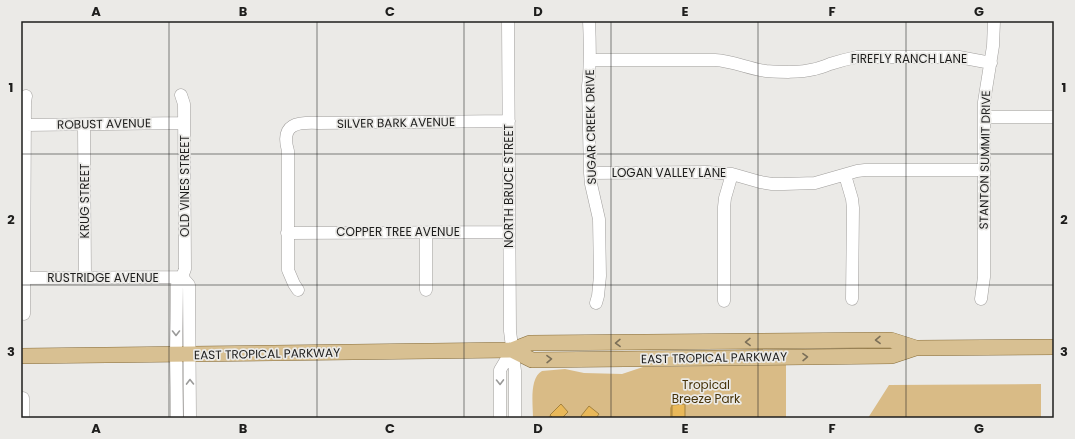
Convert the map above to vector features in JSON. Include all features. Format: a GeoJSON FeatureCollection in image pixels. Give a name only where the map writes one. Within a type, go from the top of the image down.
{"type":"FeatureCollection","features":[{"type":"Feature","properties":{"kind":"main road","name":"EAST TROPICAL PARKWAY"},"geometry":{"type":"LineString","coordinates":[[21,356],[512,350],[530,344],[891,340],[916,348],[1054,347]]}},
{"type":"Feature","properties":{"kind":"street","name":"NORTH BRUCE STREET"},"geometry":{"type":"LineString","coordinates":[[508,21],[510,331],[515,371],[515,418]]}},
{"type":"Feature","properties":{"kind":"street","name":"SUGAR CREEK DRIVE"},"geometry":{"type":"LineString","coordinates":[[589,21],[590,60],[588,86],[590,173],[599,219],[600,276],[596,303]]}},
{"type":"Feature","properties":{"kind":"street","name":"STANTON SUMMIT DRIVE"},"geometry":{"type":"LineString","coordinates":[[981,299],[984,277],[984,102],[991,63],[994,21]]}},
{"type":"Feature","properties":{"kind":"street","name":"FIREFLY RANCH LANE"},"geometry":{"type":"LineString","coordinates":[[590,60],[715,60],[726,61],[752,69],[789,72],[817,69],[856,57],[959,57],[991,63]]}},
{"type":"Feature","properties":{"kind":"street","name":"OLD VINES STREET"},"geometry":{"type":"LineString","coordinates":[[177,418],[188,286],[182,277],[185,269],[184,104],[181,95]]}},
{"type":"Feature","properties":{"kind":"street"},"geometry":{"type":"LineString","coordinates":[[24,314],[24,102],[26,96]]}},
{"type":"Feature","properties":{"kind":"street"},"geometry":{"type":"LineString","coordinates":[[984,117],[1054,118]]}},
{"type":"Feature","properties":{"kind":"street","name":"SILVER BARK AVENUE"},"geometry":{"type":"LineString","coordinates":[[287,233],[288,151],[286,139],[292,126],[306,123],[509,122]]}},
{"type":"Feature","properties":{"kind":"street","name":"ROBUST AVENUE"},"geometry":{"type":"LineString","coordinates":[[24,125],[184,123]]}},
{"type":"Feature","properties":{"kind":"street","name":"KRUG STREET"},"geometry":{"type":"LineString","coordinates":[[84,125],[85,278]]}},
{"type":"Feature","properties":{"kind":"street","name":"LOGAN VALLEY LANE"},"geometry":{"type":"LineString","coordinates":[[590,173],[707,172],[732,174],[772,184],[815,183],[865,170],[984,170]]}},
{"type":"Feature","properties":{"kind":"street"},"geometry":{"type":"LineString","coordinates":[[724,301],[724,207],[732,174]]}},
{"type":"Feature","properties":{"kind":"street"},"geometry":{"type":"LineString","coordinates":[[845,175],[853,208],[852,299]]}},
{"type":"Feature","properties":{"kind":"street","name":"COPPER TREE AVENUE"},"geometry":{"type":"LineString","coordinates":[[287,233],[509,232]]}},
{"type":"Feature","properties":{"kind":"street"},"geometry":{"type":"LineString","coordinates":[[287,233],[288,270],[298,290]]}},
{"type":"Feature","properties":{"kind":"street"},"geometry":{"type":"LineString","coordinates":[[426,233],[426,290]]}},
{"type":"Feature","properties":{"kind":"street","name":"RUSTRIDGE AVENUE"},"geometry":{"type":"LineString","coordinates":[[24,278],[182,277]]}},
{"type":"Feature","properties":{"kind":"street"},"geometry":{"type":"LineString","coordinates":[[500,418],[500,370],[512,350]]}},
{"type":"Feature","properties":{"kind":"street","name":"OLD VINES STREET"},"geometry":{"type":"LineString","coordinates":[[183,355],[190,418]]}},
{"type":"Feature","properties":{"kind":"street"},"geometry":{"type":"LineString","coordinates":[[23,398],[23,418]]}},
{"type":"Feature","properties":{"kind":"green space","name":"Tropical Breeze Park"},"geometry":{"type":"Polygon","coordinates":[[[786,365],[786,418],[533,418],[533,386],[538,374],[542,371],[565,369],[584,373],[622,374],[643,367],[786,365]]]}},
{"type":"Feature","properties":{"kind":"green space"},"geometry":{"type":"Polygon","coordinates":[[[1041,384],[1041,418],[868,418],[889,385],[1041,384]]]}},
{"type":"Feature","properties":{"kind":"building"},"geometry":{"type":"Polygon","coordinates":[[[561,404],[568,412],[562,418],[553,418],[550,415],[561,404]]]}},
{"type":"Feature","properties":{"kind":"building"},"geometry":{"type":"Polygon","coordinates":[[[685,404],[685,417],[672,417],[672,405],[685,404]]]}},
{"type":"Feature","properties":{"kind":"building"},"geometry":{"type":"Polygon","coordinates":[[[589,406],[599,414],[596,418],[583,418],[581,416],[589,406]]]}}]}
